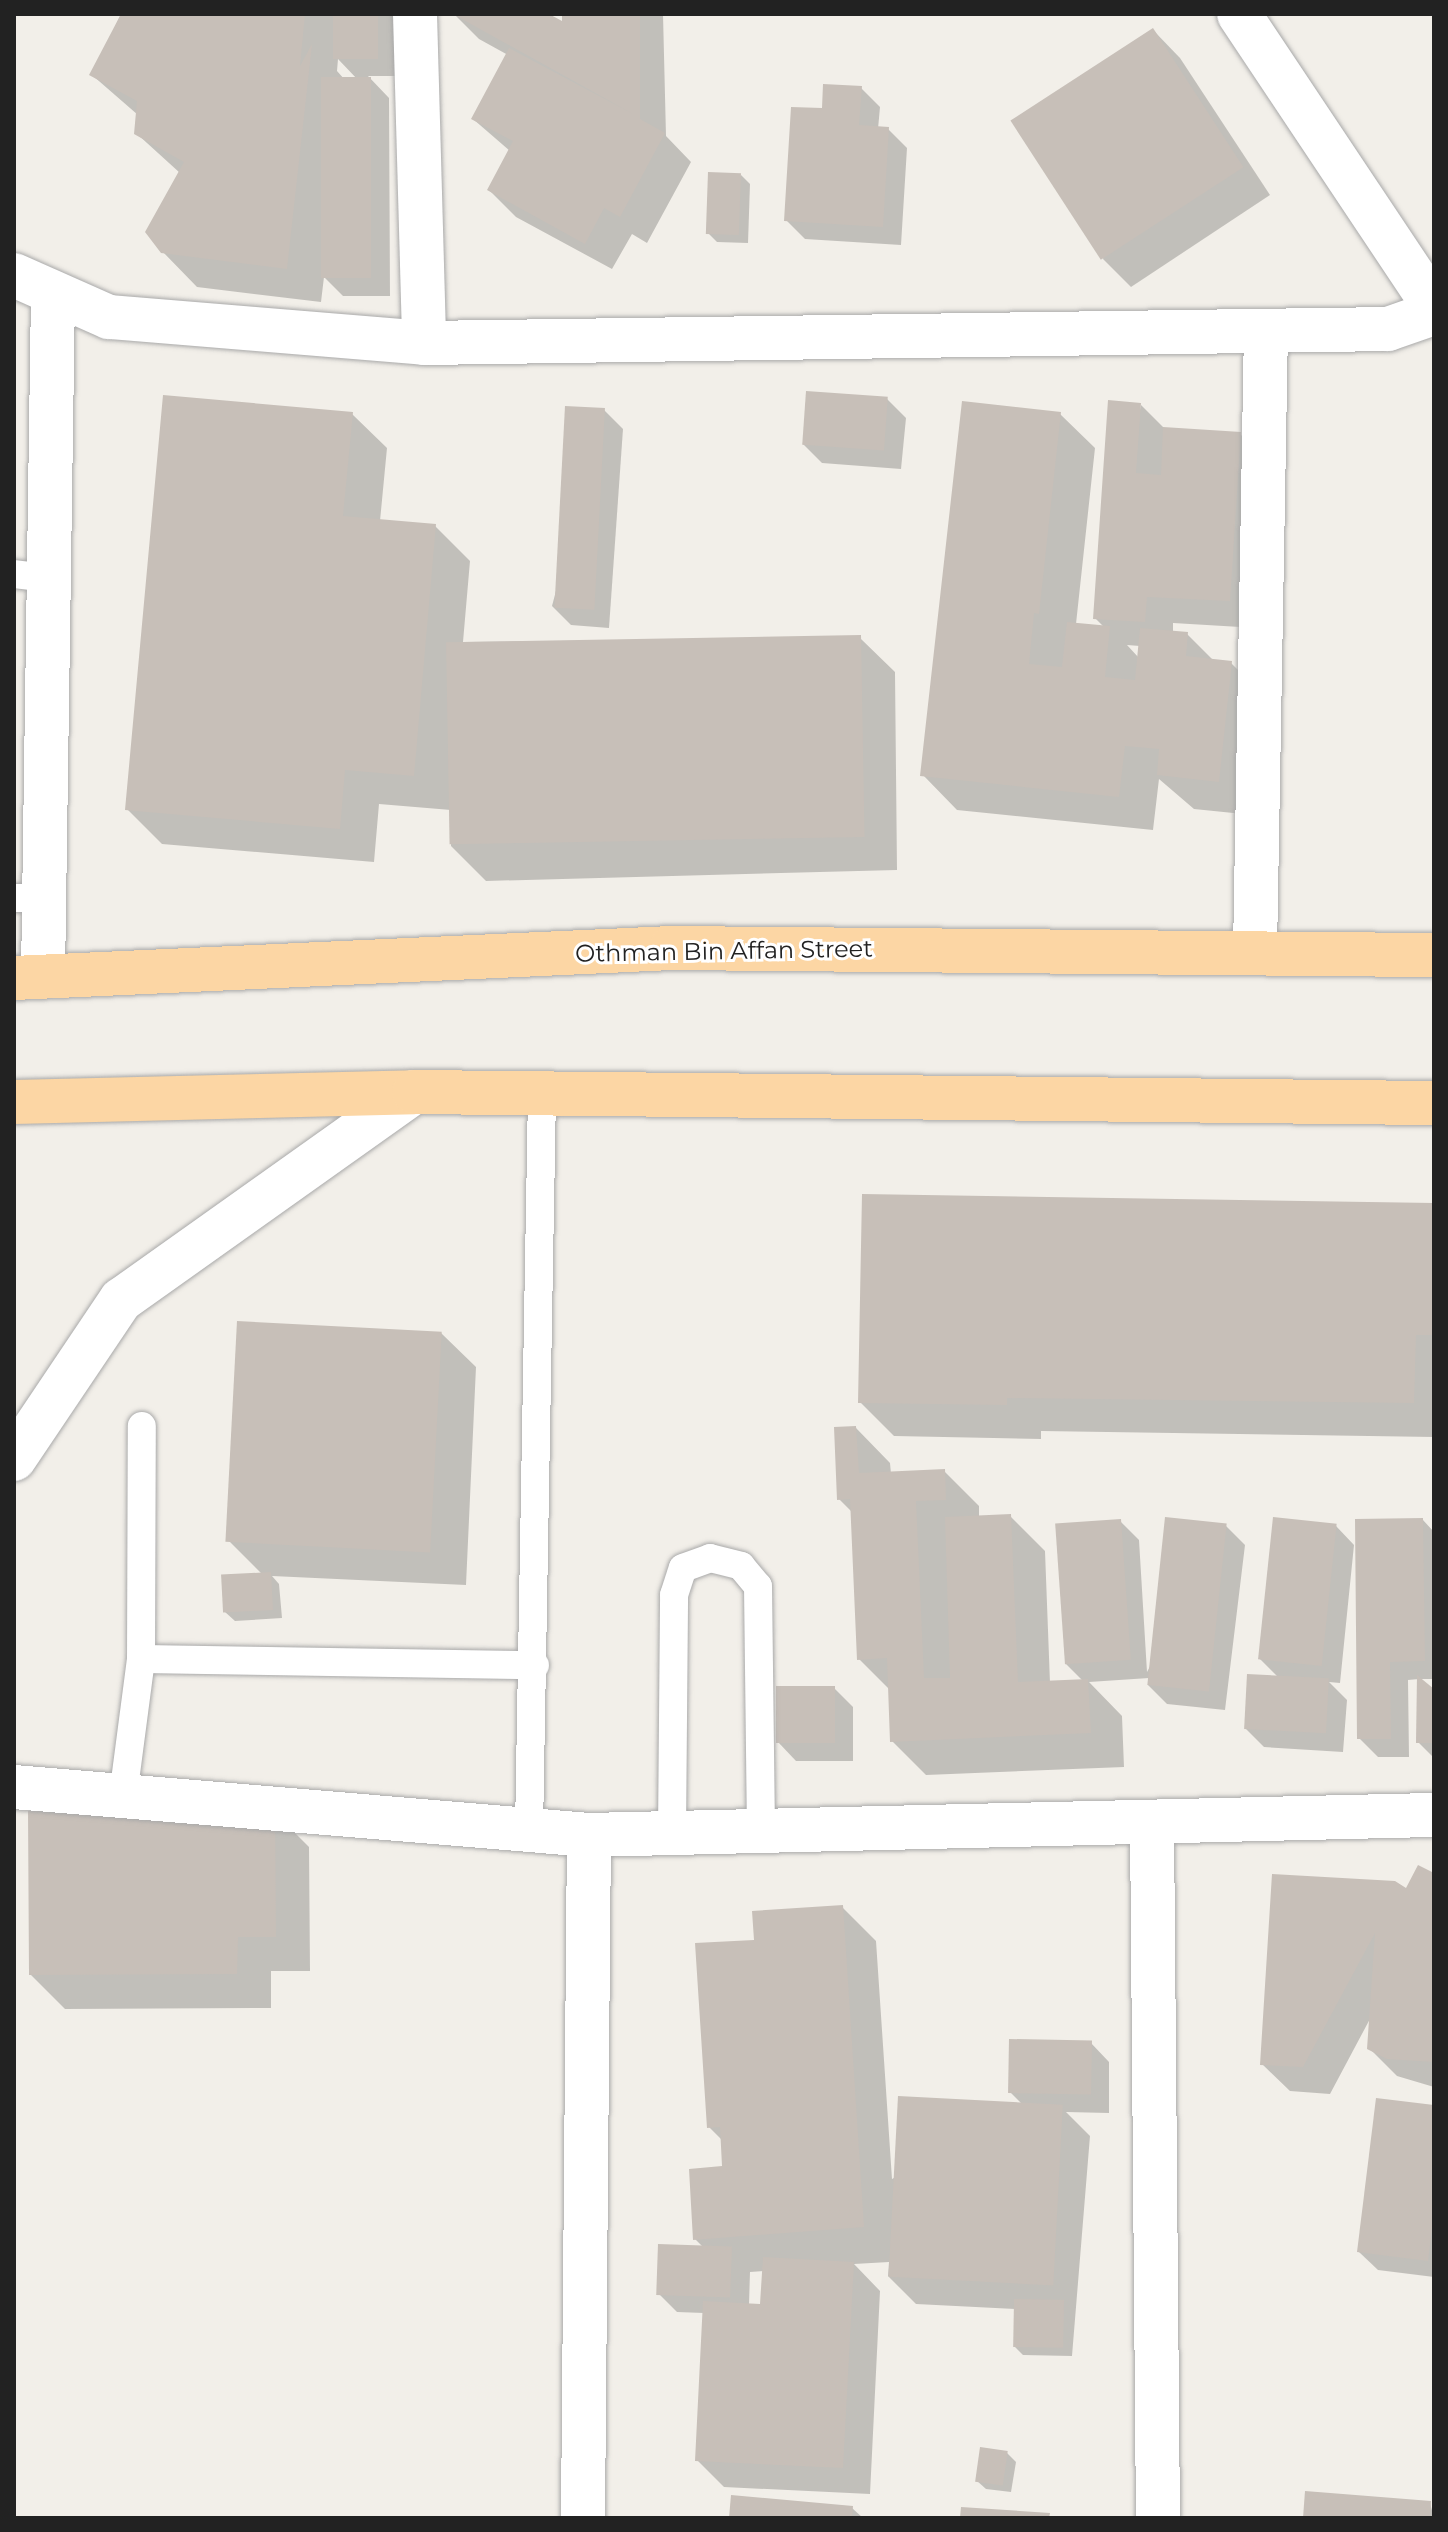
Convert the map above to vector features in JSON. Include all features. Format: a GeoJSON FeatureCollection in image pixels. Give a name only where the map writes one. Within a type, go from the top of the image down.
{"type":"FeatureCollection","features":[{"type":"Feature","properties":{"kind":"main road","name":"Othman Bin Affan Street"},"geometry":{"type":"LineString","coordinates":[[28,977],[671,948],[1434,955]]}},
{"type":"Feature","properties":{"kind":"main road"},"geometry":{"type":"LineString","coordinates":[[14,1102],[414,1092],[1434,1103]]}},
{"type":"Feature","properties":{"kind":"street"},"geometry":{"type":"LineString","coordinates":[[415,14],[424,343]]}},
{"type":"Feature","properties":{"kind":"street"},"geometry":{"type":"LineString","coordinates":[[1239,14],[1434,306]]}},
{"type":"Feature","properties":{"kind":"street"},"geometry":{"type":"LineString","coordinates":[[14,275],[109,317],[424,343],[1388,329],[1434,313]]}},
{"type":"Feature","properties":{"kind":"street"},"geometry":{"type":"LineString","coordinates":[[28,977],[31,576],[53,293]]}},
{"type":"Feature","properties":{"kind":"street"},"geometry":{"type":"LineString","coordinates":[[1255,952],[1266,331]]}},
{"type":"Feature","properties":{"kind":"street"},"geometry":{"type":"LineString","coordinates":[[14,1459],[121,1300],[414,1092]]}},
{"type":"Feature","properties":{"kind":"street"},"geometry":{"type":"LineString","coordinates":[[14,1787],[589,1835],[1434,1815]]}},
{"type":"Feature","properties":{"kind":"street"},"geometry":{"type":"LineString","coordinates":[[1152,1822],[1158,2518]]}},
{"type":"Feature","properties":{"kind":"street"},"geometry":{"type":"LineString","coordinates":[[583,2518],[589,1835]]}},
{"type":"Feature","properties":{"kind":"lane"},"geometry":{"type":"LineString","coordinates":[[529,1831],[535,1665],[542,1094]]}},
{"type":"Feature","properties":{"kind":"lane"},"geometry":{"type":"LineString","coordinates":[[123,1796],[141,1659],[142,1426]]}},
{"type":"Feature","properties":{"kind":"lane"},"geometry":{"type":"LineString","coordinates":[[672,1833],[674,1595],[683,1568],[710,1558],[741,1566],[758,1586],[761,1830]]}},
{"type":"Feature","properties":{"kind":"lane"},"geometry":{"type":"LineString","coordinates":[[141,1659],[535,1665]]}},
{"type":"Feature","properties":{"kind":"building"},"geometry":{"type":"Polygon","coordinates":[[[121,14],[305,14],[300,66],[312,44],[287,269],[161,253],[145,232],[184,162],[134,134],[137,101],[89,75],[121,14]]]}},
{"type":"Feature","properties":{"kind":"building"},"geometry":{"type":"Polygon","coordinates":[[[333,14],[378,14],[378,59],[333,59],[333,14]]]}},
{"type":"Feature","properties":{"kind":"building"},"geometry":{"type":"Polygon","coordinates":[[[453,14],[549,14],[562,21],[562,14],[640,14],[640,119],[665,133],[620,217],[604,208],[585,244],[487,190],[513,141],[471,119],[509,48],[633,114],[453,14]]]}},
{"type":"Feature","properties":{"kind":"building"},"geometry":{"type":"Polygon","coordinates":[[[1153,28],[1243,167],[1101,260],[1010,121],[1153,28]]]}},
{"type":"Feature","properties":{"kind":"building"},"geometry":{"type":"Polygon","coordinates":[[[321,77],[371,77],[371,278],[321,278],[321,77]]]}},
{"type":"Feature","properties":{"kind":"building"},"geometry":{"type":"Polygon","coordinates":[[[823,84],[862,86],[859,125],[889,127],[883,227],[784,221],[791,107],[822,108],[823,84]]]}},
{"type":"Feature","properties":{"kind":"building"},"geometry":{"type":"Polygon","coordinates":[[[708,172],[741,173],[739,235],[706,234],[708,172]]]}},
{"type":"Feature","properties":{"kind":"building"},"geometry":{"type":"Polygon","coordinates":[[[806,391],[888,397],[884,451],[802,445],[806,391]]]}},
{"type":"Feature","properties":{"kind":"building"},"geometry":{"type":"Polygon","coordinates":[[[163,395],[353,412],[343,516],[436,524],[414,776],[345,770],[340,829],[125,810],[163,395]]]}},
{"type":"Feature","properties":{"kind":"building"},"geometry":{"type":"Polygon","coordinates":[[[1108,400],[1141,403],[1136,473],[1161,475],[1163,427],[1241,432],[1230,601],[1147,597],[1145,622],[1093,619],[1108,400]]]}},
{"type":"Feature","properties":{"kind":"building"},"geometry":{"type":"Polygon","coordinates":[[[962,401],[1061,412],[1039,614],[1034,613],[1029,664],[1062,667],[1067,622],[1110,626],[1105,677],[1135,680],[1140,628],[1188,632],[1186,656],[1232,661],[1219,782],[1157,775],[1159,749],[1125,746],[1119,797],[920,776],[962,401]]]}},
{"type":"Feature","properties":{"kind":"building"},"geometry":{"type":"Polygon","coordinates":[[[565,406],[605,408],[594,610],[554,608],[565,406]]]}},
{"type":"Feature","properties":{"kind":"building"},"geometry":{"type":"Polygon","coordinates":[[[861,635],[865,837],[450,844],[446,642],[861,635]]]}},
{"type":"Feature","properties":{"kind":"building"},"geometry":{"type":"Polygon","coordinates":[[[862,1194],[1434,1203],[1434,1335],[1416,1335],[1414,1403],[1007,1398],[1007,1405],[858,1403],[862,1194]]]}},
{"type":"Feature","properties":{"kind":"building"},"geometry":{"type":"Polygon","coordinates":[[[237,1321],[442,1332],[430,1552],[225,1542],[237,1321]]]}},
{"type":"Feature","properties":{"kind":"building"},"geometry":{"type":"Polygon","coordinates":[[[856,1426],[859,1473],[945,1469],[946,1500],[916,1501],[924,1678],[950,1678],[945,1517],[1011,1514],[1018,1682],[1088,1679],[1091,1733],[890,1742],[887,1658],[857,1660],[850,1499],[837,1500],[834,1427],[856,1426]]]}},
{"type":"Feature","properties":{"kind":"building"},"geometry":{"type":"Polygon","coordinates":[[[1165,1517],[1227,1523],[1209,1692],[1147,1685],[1165,1517]]]}},
{"type":"Feature","properties":{"kind":"building"},"geometry":{"type":"Polygon","coordinates":[[[1273,1517],[1337,1524],[1322,1666],[1258,1659],[1273,1517]]]}},
{"type":"Feature","properties":{"kind":"building"},"geometry":{"type":"Polygon","coordinates":[[[1423,1518],[1425,1661],[1390,1662],[1391,1739],[1357,1739],[1355,1519],[1423,1518]]]}},
{"type":"Feature","properties":{"kind":"building"},"geometry":{"type":"Polygon","coordinates":[[[1121,1519],[1131,1660],[1065,1664],[1055,1524],[1121,1519]]]}},
{"type":"Feature","properties":{"kind":"building"},"geometry":{"type":"Polygon","coordinates":[[[271,1572],[273,1610],[223,1613],[221,1575],[271,1572]]]}},
{"type":"Feature","properties":{"kind":"building"},"geometry":{"type":"Polygon","coordinates":[[[1247,1674],[1329,1678],[1326,1733],[1244,1729],[1247,1674]]]}},
{"type":"Feature","properties":{"kind":"building"},"geometry":{"type":"Polygon","coordinates":[[[1417,1675],[1434,1689],[1434,1743],[1416,1743],[1417,1675]]]}},
{"type":"Feature","properties":{"kind":"building"},"geometry":{"type":"Polygon","coordinates":[[[776,1686],[835,1686],[835,1743],[776,1743],[776,1686]]]}},
{"type":"Feature","properties":{"kind":"building"},"geometry":{"type":"Polygon","coordinates":[[[275,1810],[276,1937],[238,1937],[237,1974],[29,1975],[28,1811],[275,1810]]]}},
{"type":"Feature","properties":{"kind":"building"},"geometry":{"type":"Polygon","coordinates":[[[1418,1865],[1434,1873],[1434,2062],[1387,2059],[1367,2049],[1375,1933],[1303,2067],[1260,2065],[1272,1874],[1395,1881],[1406,1888],[1418,1865]]]}},
{"type":"Feature","properties":{"kind":"building"},"geometry":{"type":"Polygon","coordinates":[[[843,1905],[864,2227],[693,2240],[689,2169],[722,2166],[720,2127],[707,2128],[695,1943],[754,1940],[752,1911],[843,1905]]]}},
{"type":"Feature","properties":{"kind":"building"},"geometry":{"type":"Polygon","coordinates":[[[1009,2039],[1092,2040],[1091,2094],[1008,2093],[1009,2039]]]}},
{"type":"Feature","properties":{"kind":"building"},"geometry":{"type":"Polygon","coordinates":[[[898,2096],[1063,2105],[1053,2285],[889,2277],[898,2096]]]}},
{"type":"Feature","properties":{"kind":"building"},"geometry":{"type":"Polygon","coordinates":[[[1376,2098],[1434,2105],[1434,2213],[1428,2261],[1357,2252],[1376,2098]]]}},
{"type":"Feature","properties":{"kind":"building"},"geometry":{"type":"Polygon","coordinates":[[[658,2244],[732,2247],[730,2298],[656,2295],[658,2244]]]}},
{"type":"Feature","properties":{"kind":"building"},"geometry":{"type":"Polygon","coordinates":[[[763,2257],[854,2262],[843,2468],[695,2461],[703,2301],[760,2304],[763,2257]]]}},
{"type":"Feature","properties":{"kind":"building"},"geometry":{"type":"Polygon","coordinates":[[[1014,2299],[1064,2300],[1063,2348],[1013,2347],[1014,2299]]]}},
{"type":"Feature","properties":{"kind":"building"},"geometry":{"type":"Polygon","coordinates":[[[980,2447],[1008,2451],[1003,2486],[975,2482],[980,2447]]]}},
{"type":"Feature","properties":{"kind":"building"},"geometry":{"type":"Polygon","coordinates":[[[1305,2491],[1431,2501],[1430,2518],[1303,2518],[1305,2491]]]}},
{"type":"Feature","properties":{"kind":"building"},"geometry":{"type":"Polygon","coordinates":[[[731,2495],[853,2506],[852,2518],[729,2518],[731,2495]]]}},
{"type":"Feature","properties":{"kind":"building"},"geometry":{"type":"Polygon","coordinates":[[[961,2507],[1050,2513],[1049,2518],[960,2518],[961,2507]]]}}]}
